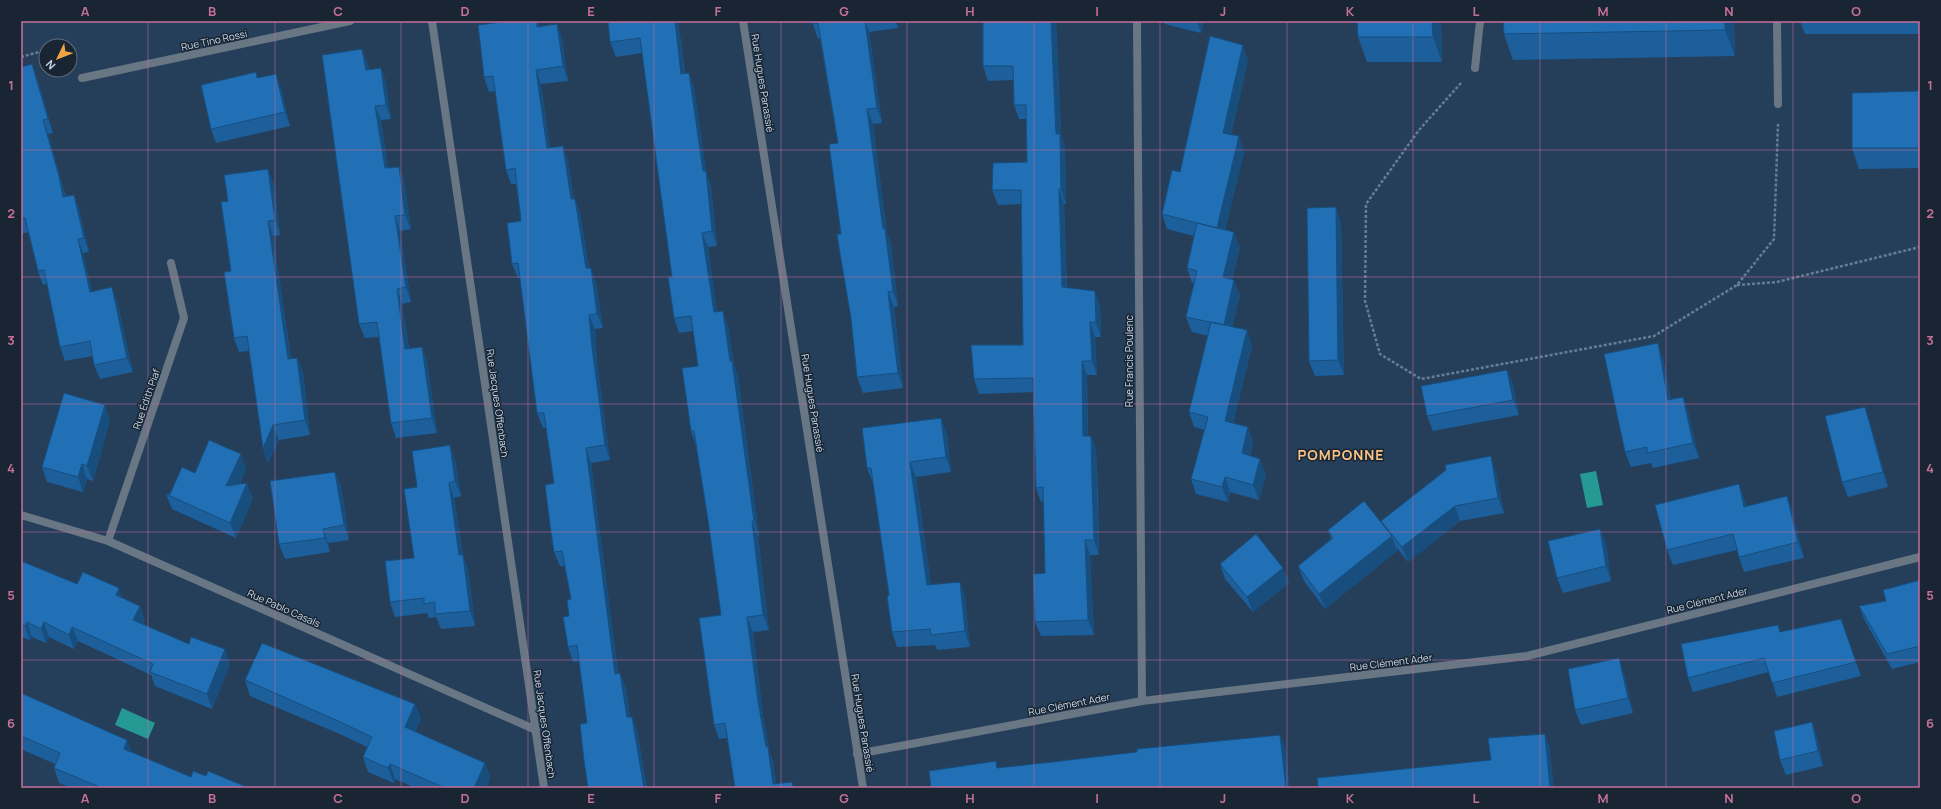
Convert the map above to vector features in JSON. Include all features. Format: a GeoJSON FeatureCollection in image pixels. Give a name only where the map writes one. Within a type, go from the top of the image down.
{"type":"FeatureCollection","features":[{"type":"Feature","properties":{"kind":"street","name":"Rue Tino Rossi"},"geometry":{"type":"LineString","coordinates":[[82,78],[350,21]]}},
{"type":"Feature","properties":{"kind":"street","name":"Rue Jacques Offenbach"},"geometry":{"type":"LineString","coordinates":[[432,21],[544,788]]}},
{"type":"Feature","properties":{"kind":"street","name":"Rue Hugues Panassié"},"geometry":{"type":"LineString","coordinates":[[743,21],[863,788]]}},
{"type":"Feature","properties":{"kind":"street","name":"Rue Francis Poulenc"},"geometry":{"type":"LineString","coordinates":[[1136,21],[1142,701]]}},
{"type":"Feature","properties":{"kind":"street"},"geometry":{"type":"LineString","coordinates":[[1475,68],[1480,21]]}},
{"type":"Feature","properties":{"kind":"street"},"geometry":{"type":"LineString","coordinates":[[1777,21],[1778,104]]}},
{"type":"Feature","properties":{"kind":"street","name":"Rue Édith Piaf"},"geometry":{"type":"LineString","coordinates":[[108,541],[184,318],[171,263]]}},
{"type":"Feature","properties":{"kind":"street","name":"Rue Pablo Casals"},"geometry":{"type":"LineString","coordinates":[[21,515],[108,541],[536,730]]}},
{"type":"Feature","properties":{"kind":"street","name":"Rue Clément Ader"},"geometry":{"type":"LineString","coordinates":[[857,754],[1142,701],[1527,656],[1920,556]]}},
{"type":"Feature","properties":{"kind":"path"},"geometry":{"type":"LineString","coordinates":[[21,56],[38,52]]}},
{"type":"Feature","properties":{"kind":"path"},"geometry":{"type":"LineString","coordinates":[[1475,68],[1419,130],[1366,204],[1365,301],[1380,354],[1421,379],[1654,336],[1737,285],[1774,239],[1778,104]]}},
{"type":"Feature","properties":{"kind":"path"},"geometry":{"type":"LineString","coordinates":[[1737,285],[1777,282],[1920,248]]}},
{"type":"Feature","properties":{"kind":"shaded area"},"geometry":{"type":"Polygon","coordinates":[[[1596,471],[1603,505],[1587,508],[1580,474],[1596,471]]]}},
{"type":"Feature","properties":{"kind":"shaded area"},"geometry":{"type":"Polygon","coordinates":[[[122,708],[155,723],[148,739],[115,725],[122,708]]]}},
{"type":"Feature","properties":{"kind":"building"},"geometry":{"type":"Polygon","coordinates":[[[510,21],[537,21],[537,27],[557,24],[563,66],[536,70],[547,148],[563,146],[571,199],[575,199],[586,268],[591,268],[597,314],[589,315],[605,445],[586,448],[615,674],[620,673],[627,717],[632,717],[644,788],[588,788],[580,724],[587,723],[577,645],[568,647],[563,617],[569,616],[567,600],[571,599],[562,551],[554,552],[545,485],[554,483],[544,413],[537,413],[518,263],[512,264],[507,223],[521,221],[515,168],[506,170],[493,76],[484,77],[478,25],[510,21]]]}},
{"type":"Feature","properties":{"kind":"building"},"geometry":{"type":"Polygon","coordinates":[[[608,21],[675,21],[681,74],[689,73],[703,171],[706,171],[712,231],[702,233],[714,312],[723,311],[730,361],[732,361],[754,521],[752,521],[763,615],[747,617],[758,701],[766,747],[768,747],[773,784],[792,782],[793,788],[735,788],[725,723],[714,725],[699,618],[721,615],[694,431],[691,431],[682,368],[698,366],[691,316],[674,318],[668,277],[672,277],[640,38],[610,42],[608,21]]]}},
{"type":"Feature","properties":{"kind":"building"},"geometry":{"type":"Polygon","coordinates":[[[812,21],[865,21],[877,108],[867,109],[893,291],[888,292],[898,373],[857,377],[851,318],[837,234],[841,234],[829,144],[838,143],[818,23],[812,24],[812,21]]]}},
{"type":"Feature","properties":{"kind":"building"},"geometry":{"type":"Polygon","coordinates":[[[983,21],[1051,21],[1056,134],[1060,134],[1061,189],[1059,189],[1062,287],[1095,291],[1096,323],[1090,322],[1092,361],[1082,361],[1083,436],[1091,436],[1094,540],[1085,540],[1088,620],[1035,622],[1033,574],[1045,573],[1043,487],[1036,488],[1033,378],[974,379],[971,345],[1023,345],[1021,190],[992,190],[993,163],[1027,162],[1026,105],[1014,105],[1013,66],[983,66],[983,21]]]}},
{"type":"Feature","properties":{"kind":"building"},"geometry":{"type":"Polygon","coordinates":[[[1357,21],[1432,21],[1433,37],[1358,37],[1357,21]]]}},
{"type":"Feature","properties":{"kind":"building"},"geometry":{"type":"Polygon","coordinates":[[[1503,21],[1725,21],[1725,30],[1504,34],[1503,21]]]}},
{"type":"Feature","properties":{"kind":"building"},"geometry":{"type":"Polygon","coordinates":[[[1210,36],[1243,45],[1223,133],[1239,136],[1217,228],[1162,214],[1172,170],[1180,172],[1210,36]]]}},
{"type":"Feature","properties":{"kind":"building"},"geometry":{"type":"Polygon","coordinates":[[[362,49],[366,70],[381,68],[386,105],[375,106],[385,168],[399,167],[405,215],[395,216],[406,287],[397,289],[405,349],[422,347],[432,418],[391,423],[377,322],[359,324],[322,55],[362,49]]]}},
{"type":"Feature","properties":{"kind":"building"},"geometry":{"type":"Polygon","coordinates":[[[32,64],[48,119],[43,120],[59,176],[63,197],[74,195],[84,238],[78,239],[90,292],[112,287],[127,358],[94,365],[90,341],[60,347],[44,270],[38,271],[25,218],[21,219],[21,67],[32,64]]]}},
{"type":"Feature","properties":{"kind":"building"},"geometry":{"type":"Polygon","coordinates":[[[256,72],[257,78],[276,74],[285,112],[211,129],[201,85],[256,72]]]}},
{"type":"Feature","properties":{"kind":"building"},"geometry":{"type":"Polygon","coordinates":[[[1920,91],[1920,148],[1852,148],[1852,93],[1920,91]]]}},
{"type":"Feature","properties":{"kind":"building"},"geometry":{"type":"Polygon","coordinates":[[[268,169],[275,220],[268,221],[288,359],[297,358],[305,420],[273,425],[263,448],[247,336],[234,338],[224,272],[231,271],[221,202],[228,201],[224,175],[268,169]]]}},
{"type":"Feature","properties":{"kind":"building"},"geometry":{"type":"Polygon","coordinates":[[[1336,207],[1338,360],[1309,361],[1307,208],[1336,207]]]}},
{"type":"Feature","properties":{"kind":"building"},"geometry":{"type":"Polygon","coordinates":[[[1197,223],[1234,232],[1223,277],[1234,280],[1224,325],[1186,317],[1197,271],[1187,268],[1197,223]]]}},
{"type":"Feature","properties":{"kind":"building"},"geometry":{"type":"Polygon","coordinates":[[[1211,322],[1247,330],[1225,421],[1248,427],[1242,453],[1260,459],[1253,485],[1225,477],[1222,487],[1191,479],[1208,417],[1189,412],[1211,322]]]}},
{"type":"Feature","properties":{"kind":"building"},"geometry":{"type":"Polygon","coordinates":[[[1658,343],[1668,400],[1683,397],[1693,443],[1647,453],[1647,447],[1625,452],[1604,354],[1658,343]]]}},
{"type":"Feature","properties":{"kind":"building"},"geometry":{"type":"Polygon","coordinates":[[[1507,370],[1513,400],[1427,416],[1421,386],[1507,370]]]}},
{"type":"Feature","properties":{"kind":"building"},"geometry":{"type":"Polygon","coordinates":[[[64,393],[105,405],[87,466],[82,464],[78,477],[42,467],[64,393]]]}},
{"type":"Feature","properties":{"kind":"building"},"geometry":{"type":"Polygon","coordinates":[[[1865,407],[1883,472],[1842,482],[1825,416],[1865,407]]]}},
{"type":"Feature","properties":{"kind":"building"},"geometry":{"type":"Polygon","coordinates":[[[941,418],[946,457],[910,462],[927,585],[960,582],[965,631],[931,635],[930,629],[892,632],[887,596],[889,595],[871,468],[867,468],[862,428],[941,418]]]}},
{"type":"Feature","properties":{"kind":"building"},"geometry":{"type":"Polygon","coordinates":[[[209,440],[241,454],[226,486],[247,483],[230,523],[166,494],[170,494],[182,467],[195,473],[209,440]]]}},
{"type":"Feature","properties":{"kind":"building"},"geometry":{"type":"Polygon","coordinates":[[[450,445],[455,481],[449,483],[459,555],[463,555],[470,611],[435,614],[435,602],[424,604],[424,598],[390,602],[385,561],[414,558],[404,489],[417,487],[412,451],[450,445]]]}},
{"type":"Feature","properties":{"kind":"building"},"geometry":{"type":"Polygon","coordinates":[[[1491,456],[1498,498],[1455,506],[1402,547],[1381,521],[1446,470],[1445,465],[1491,456]]]}},
{"type":"Feature","properties":{"kind":"building"},"geometry":{"type":"Polygon","coordinates":[[[335,472],[344,525],[323,529],[325,538],[279,544],[270,481],[335,472]]]}},
{"type":"Feature","properties":{"kind":"building"},"geometry":{"type":"Polygon","coordinates":[[[1739,484],[1744,507],[1787,496],[1798,542],[1739,557],[1733,534],[1667,550],[1655,505],[1739,484]]]}},
{"type":"Feature","properties":{"kind":"building"},"geometry":{"type":"Polygon","coordinates":[[[1364,501],[1392,536],[1319,594],[1298,566],[1333,538],[1328,530],[1364,501]]]}},
{"type":"Feature","properties":{"kind":"building"},"geometry":{"type":"Polygon","coordinates":[[[1600,529],[1606,566],[1557,578],[1548,541],[1600,529]]]}},
{"type":"Feature","properties":{"kind":"building"},"geometry":{"type":"Polygon","coordinates":[[[1256,534],[1283,568],[1247,597],[1220,564],[1256,534]]]}},
{"type":"Feature","properties":{"kind":"building"},"geometry":{"type":"Polygon","coordinates":[[[21,561],[77,584],[83,572],[119,588],[116,595],[140,606],[133,620],[189,644],[191,637],[225,649],[207,694],[150,672],[153,664],[72,627],[69,635],[44,622],[41,629],[27,622],[25,626],[21,624],[21,561]]]}},
{"type":"Feature","properties":{"kind":"building"},"geometry":{"type":"Polygon","coordinates":[[[1920,580],[1920,646],[1887,654],[1859,606],[1886,601],[1883,590],[1920,580]]]}},
{"type":"Feature","properties":{"kind":"building"},"geometry":{"type":"Polygon","coordinates":[[[1841,619],[1856,662],[1772,683],[1764,658],[1688,678],[1681,644],[1778,625],[1780,632],[1841,619]]]}},
{"type":"Feature","properties":{"kind":"building"},"geometry":{"type":"Polygon","coordinates":[[[262,643],[415,704],[405,727],[485,763],[474,788],[445,788],[390,764],[388,768],[363,757],[372,737],[245,680],[262,643]]]}},
{"type":"Feature","properties":{"kind":"building"},"geometry":{"type":"Polygon","coordinates":[[[1619,658],[1628,698],[1575,710],[1568,669],[1619,658]]]}},
{"type":"Feature","properties":{"kind":"building"},"geometry":{"type":"Polygon","coordinates":[[[21,693],[127,740],[124,749],[191,777],[193,771],[206,776],[208,771],[249,788],[102,788],[54,768],[60,753],[21,736],[21,693]]]}},
{"type":"Feature","properties":{"kind":"building"},"geometry":{"type":"Polygon","coordinates":[[[1812,722],[1818,751],[1780,760],[1774,731],[1812,722]]]}},
{"type":"Feature","properties":{"kind":"building"},"geometry":{"type":"Polygon","coordinates":[[[1545,734],[1550,788],[1318,788],[1317,778],[1491,760],[1488,738],[1545,734]]]}},
{"type":"Feature","properties":{"kind":"building"},"geometry":{"type":"Polygon","coordinates":[[[1280,735],[1286,788],[931,788],[929,771],[996,761],[997,768],[1137,752],[1137,749],[1280,735]]]}},
{"type":"Feature","properties":{"kind":"district","name":"POMPONNE"},"geometry":{"type":"Point","coordinates":[1341,454]}}]}
